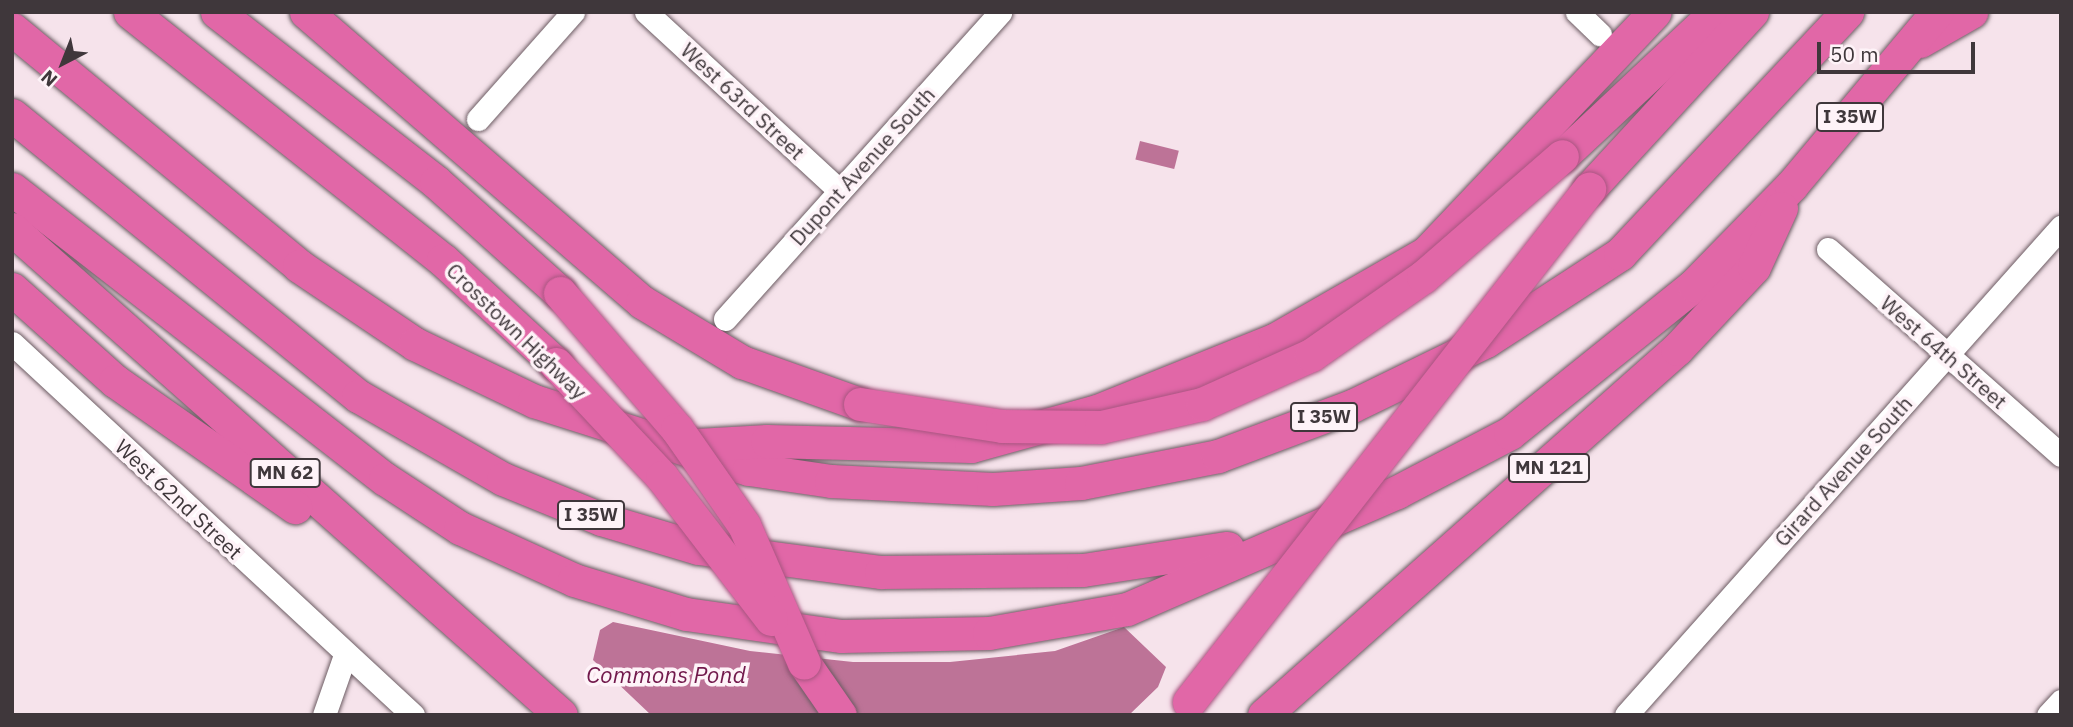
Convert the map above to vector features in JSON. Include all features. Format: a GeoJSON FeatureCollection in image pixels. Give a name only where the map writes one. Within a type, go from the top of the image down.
{"type":"FeatureCollection","features":[{"type":"Feature","properties":{"kind":"highway"},"geometry":{"type":"LineString","coordinates":[[104,12],[249,111]]}},
{"type":"Feature","properties":{"kind":"highway","name":"Crosstown Highway"},"geometry":{"type":"LineString","coordinates":[[130,12],[249,111],[443,260],[556,364],[662,477],[804,663],[840,715]]}},
{"type":"Feature","properties":{"kind":"highway"},"geometry":{"type":"LineString","coordinates":[[217,12],[436,182],[560,293],[677,429],[744,525],[804,663]]}},
{"type":"Feature","properties":{"kind":"highway"},"geometry":{"type":"LineString","coordinates":[[306,12],[642,302],[742,362],[860,404],[1002,426],[1101,427],[1202,404],[1311,355],[1423,277],[1562,156],[1716,12]]}},
{"type":"Feature","properties":{"kind":"highway"},"geometry":{"type":"LineString","coordinates":[[667,447],[767,441],[971,446],[1097,411],[1274,340],[1426,253],[1656,12]]}},
{"type":"Feature","properties":{"kind":"highway"},"geometry":{"type":"LineString","coordinates":[[1183,708],[1589,189],[1752,12]]}},
{"type":"Feature","properties":{"kind":"highway","name":"I 35W"},"geometry":{"type":"LineString","coordinates":[[12,29],[299,266],[415,344],[534,401],[667,447],[831,481],[993,489],[1081,483],[1217,456],[1352,406],[1486,341],[1620,254],[1847,12]]}},
{"type":"Feature","properties":{"kind":"highway","name":"I 35W"},"geometry":{"type":"LineString","coordinates":[[12,115],[358,396],[503,479],[601,519],[698,548],[881,572],[1083,569],[1175,559],[1290,533],[1396,492],[1510,433],[1626,346],[1791,186],[1937,12]]}},
{"type":"Feature","properties":{"kind":"highway"},"geometry":{"type":"LineString","coordinates":[[1909,47],[1971,12]]}},
{"type":"Feature","properties":{"kind":"highway","name":"MN 121"},"geometry":{"type":"LineString","coordinates":[[1265,715],[1481,529],[1677,349],[1754,267],[1791,186]]}},
{"type":"Feature","properties":{"kind":"highway"},"geometry":{"type":"LineString","coordinates":[[12,189],[385,479],[460,528],[574,580],[686,614],[841,636],[989,633],[1127,610],[1290,533]]}},
{"type":"Feature","properties":{"kind":"highway","name":"MN 62"},"geometry":{"type":"LineString","coordinates":[[12,229],[561,715]]}},
{"type":"Feature","properties":{"kind":"highway"},"geometry":{"type":"LineString","coordinates":[[12,289],[115,382],[465,632]]}},
{"type":"Feature","properties":{"kind":"highway"},"geometry":{"type":"LineString","coordinates":[[1297,715],[1481,529]]}},
{"type":"Feature","properties":{"kind":"street"},"geometry":{"type":"LineString","coordinates":[[478,119],[573,12]]}},
{"type":"Feature","properties":{"kind":"street","name":"West 63rd Street"},"geometry":{"type":"LineString","coordinates":[[646,12],[839,190]]}},
{"type":"Feature","properties":{"kind":"street","name":"Dupont Avenue South"},"geometry":{"type":"LineString","coordinates":[[725,320],[1000,12]]}},
{"type":"Feature","properties":{"kind":"street"},"geometry":{"type":"LineString","coordinates":[[1577,12],[1600,34]]}},
{"type":"Feature","properties":{"kind":"street","name":"Girard Avenue South"},"geometry":{"type":"LineString","coordinates":[[1626,715],[2061,227]]}},
{"type":"Feature","properties":{"kind":"street","name":"West 64th Street"},"geometry":{"type":"LineString","coordinates":[[1828,249],[2061,455]]}},
{"type":"Feature","properties":{"kind":"street","name":"West 62nd Street"},"geometry":{"type":"LineString","coordinates":[[12,344],[345,655],[413,715]]}},
{"type":"Feature","properties":{"kind":"street"},"geometry":{"type":"LineString","coordinates":[[324,715],[345,655]]}},
{"type":"Feature","properties":{"kind":"street"},"geometry":{"type":"LineString","coordinates":[[2048,715],[2061,701]]}},
{"type":"Feature","properties":{"kind":"water"},"geometry":{"type":"Polygon","coordinates":[[[1140,141],[1179,151],[1174,169],[1135,159],[1140,141]]]}},
{"type":"Feature","properties":{"kind":"water","name":"Commons Pond"},"geometry":{"type":"Polygon","coordinates":[[[613,622],[750,651],[853,662],[950,662],[1055,651],[1124,627],[1166,667],[1158,687],[1129,715],[651,715],[593,660],[600,630],[613,622]]]}}]}
